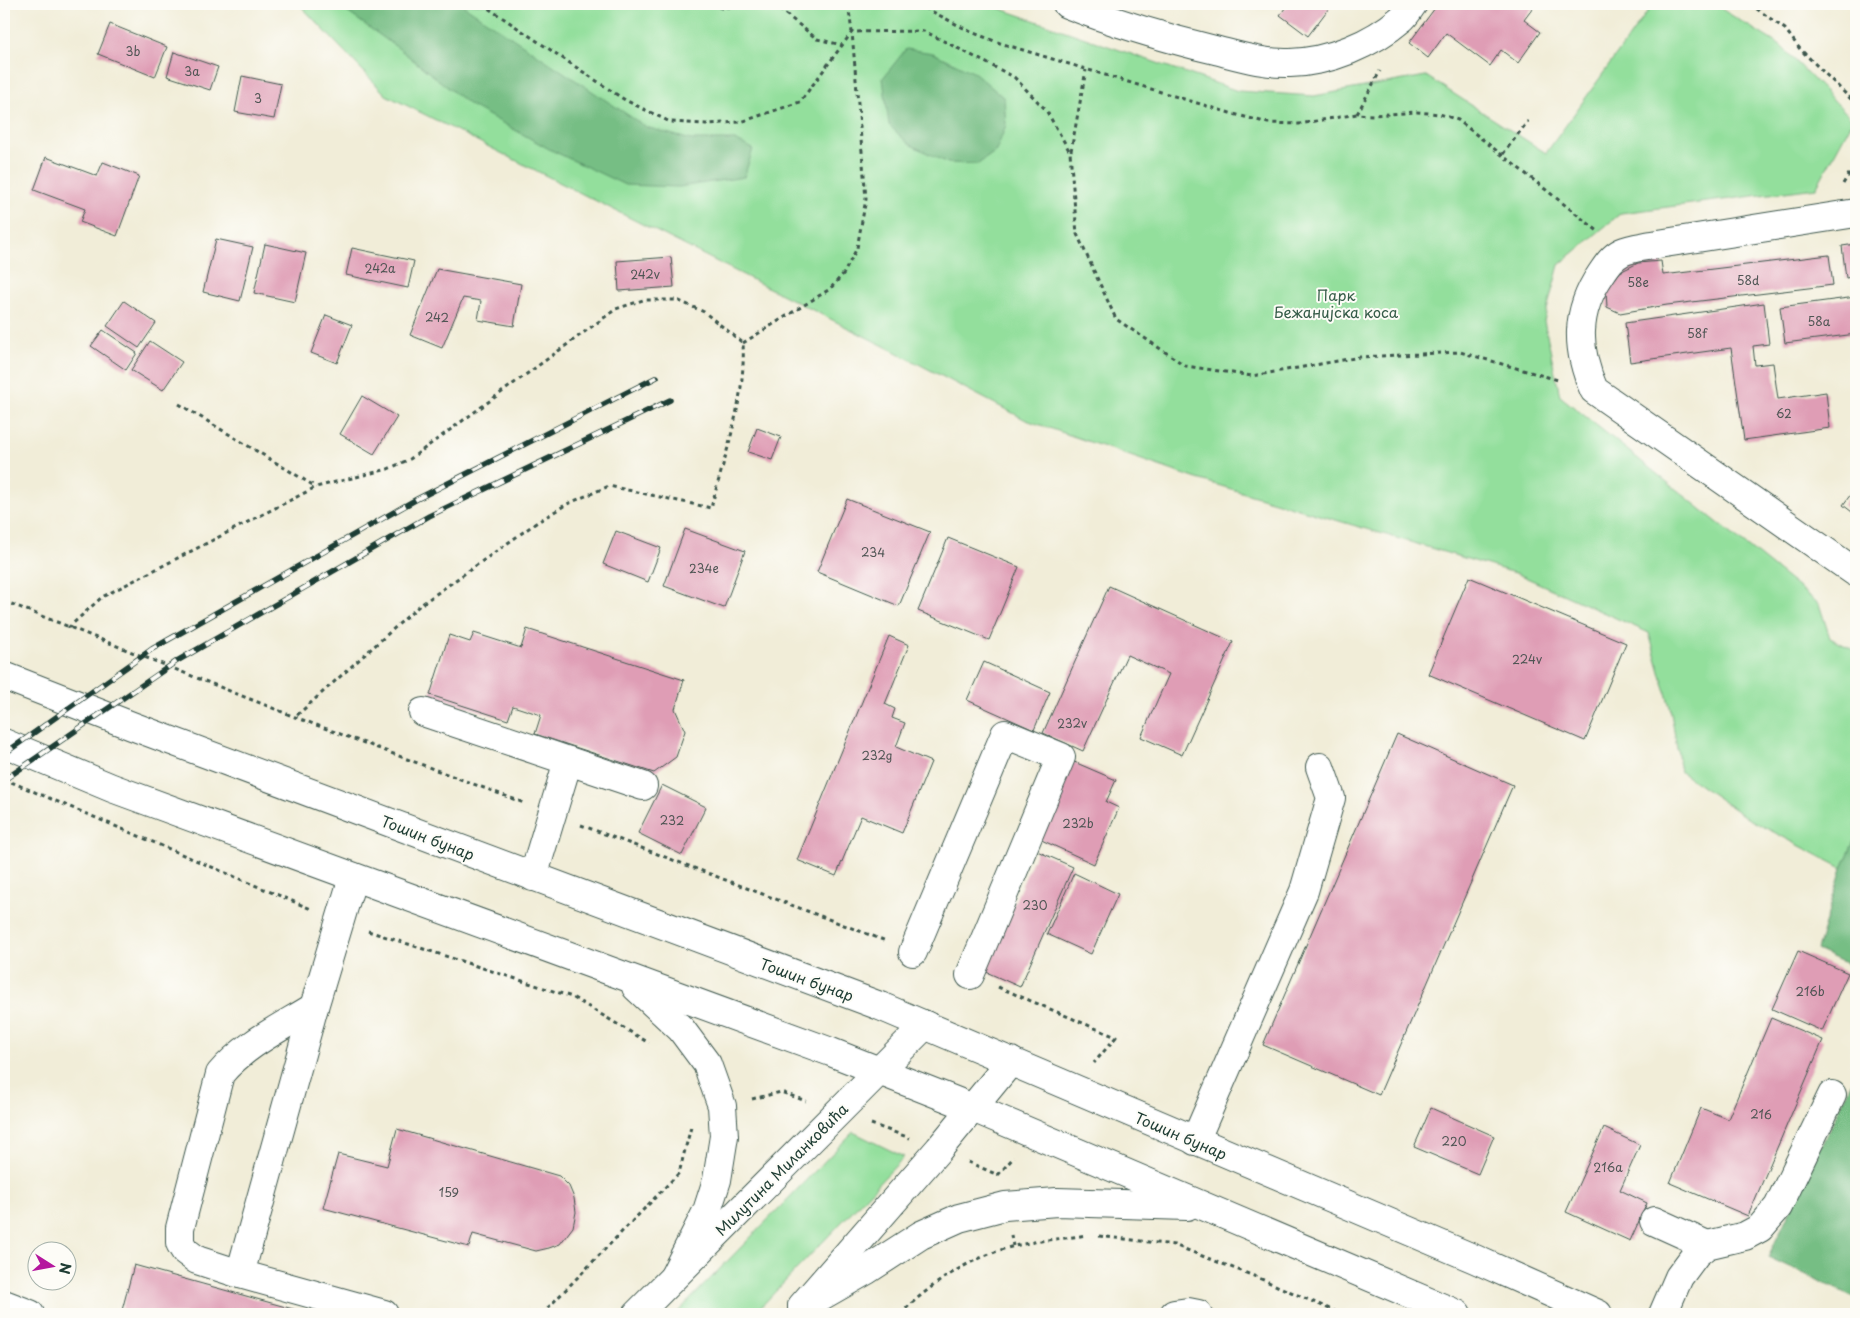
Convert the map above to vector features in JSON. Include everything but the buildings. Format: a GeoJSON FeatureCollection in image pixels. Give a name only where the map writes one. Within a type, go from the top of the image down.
{"type":"FeatureCollection","features":[{"type":"Feature","properties":{"kind":"main road"},"geometry":{"type":"LineString","coordinates":[[1067,4],[1111,21],[1180,42],[1262,61],[1289,63],[1317,60],[1344,52],[1376,37],[1403,18],[1412,4]]}},
{"type":"Feature","properties":{"kind":"main road"},"geometry":{"type":"LineString","coordinates":[[1855,572],[1594,390],[1585,370],[1581,324],[1587,300],[1596,281],[1610,261],[1623,251],[1856,213]]}},
{"type":"Feature","properties":{"kind":"main road","name":"Тошин бунар"},"geometry":{"type":"LineString","coordinates":[[4,676],[132,726],[864,1000],[1475,1259],[1598,1314]]}},
{"type":"Feature","properties":{"kind":"main road"},"geometry":{"type":"LineString","coordinates":[[423,712],[643,786]]}},
{"type":"Feature","properties":{"kind":"main road"},"geometry":{"type":"LineString","coordinates":[[913,952],[1005,734],[1061,757],[970,974]]}},
{"type":"Feature","properties":{"kind":"main road"},"geometry":{"type":"LineString","coordinates":[[4,743],[112,788],[973,1108],[1457,1314]]}},
{"type":"Feature","properties":{"kind":"main road"},"geometry":{"type":"LineString","coordinates":[[533,877],[568,761]]}},
{"type":"Feature","properties":{"kind":"main road"},"geometry":{"type":"LineString","coordinates":[[1195,1141],[1304,891],[1332,798],[1320,767]]}},
{"type":"Feature","properties":{"kind":"main road"},"geometry":{"type":"LineString","coordinates":[[240,1274],[314,1007],[353,877]]}},
{"type":"Feature","properties":{"kind":"main road"},"geometry":{"type":"LineString","coordinates":[[625,978],[681,1029],[707,1064],[718,1090],[722,1106],[724,1136],[717,1180],[707,1211],[674,1276]]}},
{"type":"Feature","properties":{"kind":"main road"},"geometry":{"type":"LineString","coordinates":[[314,1007],[243,1051],[220,1074],[180,1236],[180,1243],[185,1251],[197,1260],[240,1274],[384,1314]]}},
{"type":"Feature","properties":{"kind":"main road","name":"Милутина Миланковића"},"geometry":{"type":"LineString","coordinates":[[638,1314],[837,1111],[880,1072],[925,1025]]}},
{"type":"Feature","properties":{"kind":"main road"},"geometry":{"type":"LineString","coordinates":[[798,1310],[939,1149],[1010,1061]]}},
{"type":"Feature","properties":{"kind":"main road"},"geometry":{"type":"LineString","coordinates":[[1662,1314],[1679,1277],[1696,1254],[1707,1245],[1745,1236],[1760,1228],[1778,1207],[1832,1095]]}},
{"type":"Feature","properties":{"kind":"main road"},"geometry":{"type":"LineString","coordinates":[[798,1310],[867,1270],[921,1235],[959,1218],[1005,1206],[1057,1202],[1205,1207]]}},
{"type":"Feature","properties":{"kind":"main road"},"geometry":{"type":"LineString","coordinates":[[1654,1221],[1707,1245]]}},
{"type":"Feature","properties":{"kind":"main road"},"geometry":{"type":"LineString","coordinates":[[4,1304],[30,1314]]}},
{"type":"Feature","properties":{"kind":"main road"},"geometry":{"type":"LineString","coordinates":[[1174,1314],[1188,1312],[1198,1314]]}},
{"type":"Feature","properties":{"kind":"path"},"geometry":{"type":"LineString","coordinates":[[482,4],[625,100],[670,122],[706,124],[741,122],[800,102],[852,32]]}},
{"type":"Feature","properties":{"kind":"path"},"geometry":{"type":"LineString","coordinates":[[712,4],[722,8],[749,4]]}},
{"type":"Feature","properties":{"kind":"path"},"geometry":{"type":"LineString","coordinates":[[773,4],[817,39],[842,45]]}},
{"type":"Feature","properties":{"kind":"path"},"geometry":{"type":"LineString","coordinates":[[743,343],[830,288],[844,273],[857,248],[866,199],[848,4]]}},
{"type":"Feature","properties":{"kind":"path"},"geometry":{"type":"LineString","coordinates":[[918,4],[972,32],[1000,43],[1230,114],[1268,123],[1298,124],[1357,114],[1417,112],[1440,114],[1458,120],[1623,251]]}},
{"type":"Feature","properties":{"kind":"path"},"geometry":{"type":"LineString","coordinates":[[1750,4],[1785,29],[1800,49],[1856,104]]}},
{"type":"Feature","properties":{"kind":"path"},"geometry":{"type":"LineString","coordinates":[[852,32],[924,32],[1014,77],[1046,110],[1070,152]]}},
{"type":"Feature","properties":{"kind":"path"},"geometry":{"type":"LineString","coordinates":[[1086,70],[1070,152],[1077,234],[1116,319],[1186,366],[1252,376],[1360,357],[1460,352],[1594,390]]}},
{"type":"Feature","properties":{"kind":"path"},"geometry":{"type":"LineString","coordinates":[[1503,154],[1528,121]]}},
{"type":"Feature","properties":{"kind":"path"},"geometry":{"type":"LineString","coordinates":[[68,628],[102,597],[316,487],[388,470],[410,459],[616,310],[643,300],[677,300],[704,312],[743,343],[744,365],[741,393],[711,508],[609,486],[567,504],[536,523],[419,606],[294,717]]}},
{"type":"Feature","properties":{"kind":"path"},"geometry":{"type":"LineString","coordinates":[[179,404],[316,487]]}},
{"type":"Feature","properties":{"kind":"path"},"geometry":{"type":"LineString","coordinates":[[1105,1050],[1116,1037]]}},
{"type":"Feature","properties":{"kind":"path"},"geometry":{"type":"LineString","coordinates":[[781,1092],[939,1149],[998,1175]]}},
{"type":"Feature","properties":{"kind":"path"},"geometry":{"type":"LineString","coordinates":[[542,1314],[678,1173],[691,1125]]}},
{"type":"Feature","properties":{"kind":"path"},"geometry":{"type":"LineString","coordinates":[[900,1314],[956,1270],[1005,1249],[1090,1235],[1174,1245],[1259,1278],[1341,1314]]}},
{"type":"Feature","properties":{"kind":"green space","name":"Парк Бежанијска коса"},"geometry":{"type":"Polygon","coordinates":[[[299,4],[987,4],[1238,91],[1314,96],[1426,76],[1546,153],[1653,4],[1717,4],[1723,10],[1781,46],[1853,120],[1816,188],[1621,213],[1559,265],[1544,321],[1560,396],[1819,604],[1830,638],[1856,651],[1856,837],[1842,868],[1747,818],[1681,772],[1670,707],[1649,633],[1518,574],[1194,478],[1026,420],[884,346],[386,95],[299,4]]]}},
{"type":"Feature","properties":{"kind":"green space"},"geometry":{"type":"Polygon","coordinates":[[[339,4],[461,4],[646,127],[691,140],[735,140],[753,149],[744,177],[679,187],[625,185],[551,150],[470,105],[398,48],[343,9],[339,4]]]}},
{"type":"Feature","properties":{"kind":"green space"},"geometry":{"type":"Polygon","coordinates":[[[906,49],[933,53],[975,73],[1004,98],[1006,125],[996,151],[978,164],[948,163],[909,144],[889,125],[883,78],[906,49]]]}},
{"type":"Feature","properties":{"kind":"green space"},"geometry":{"type":"Polygon","coordinates":[[[1856,837],[1856,968],[1817,950],[1842,868],[1856,837]]]}},
{"type":"Feature","properties":{"kind":"green space"},"geometry":{"type":"Polygon","coordinates":[[[1856,1073],[1856,1298],[1768,1257],[1856,1073]]]}},
{"type":"Feature","properties":{"kind":"green space"},"geometry":{"type":"Polygon","coordinates":[[[853,1132],[904,1157],[754,1314],[676,1314],[853,1132]]]}},
{"type":"Feature","properties":{"kind":"railway"},"geometry":{"type":"LineString","coordinates":[[4,754],[152,649],[417,499],[657,377]]}},
{"type":"Feature","properties":{"kind":"railway"},"geometry":{"type":"LineString","coordinates":[[4,780],[177,661],[429,516],[670,400]]}}]}
